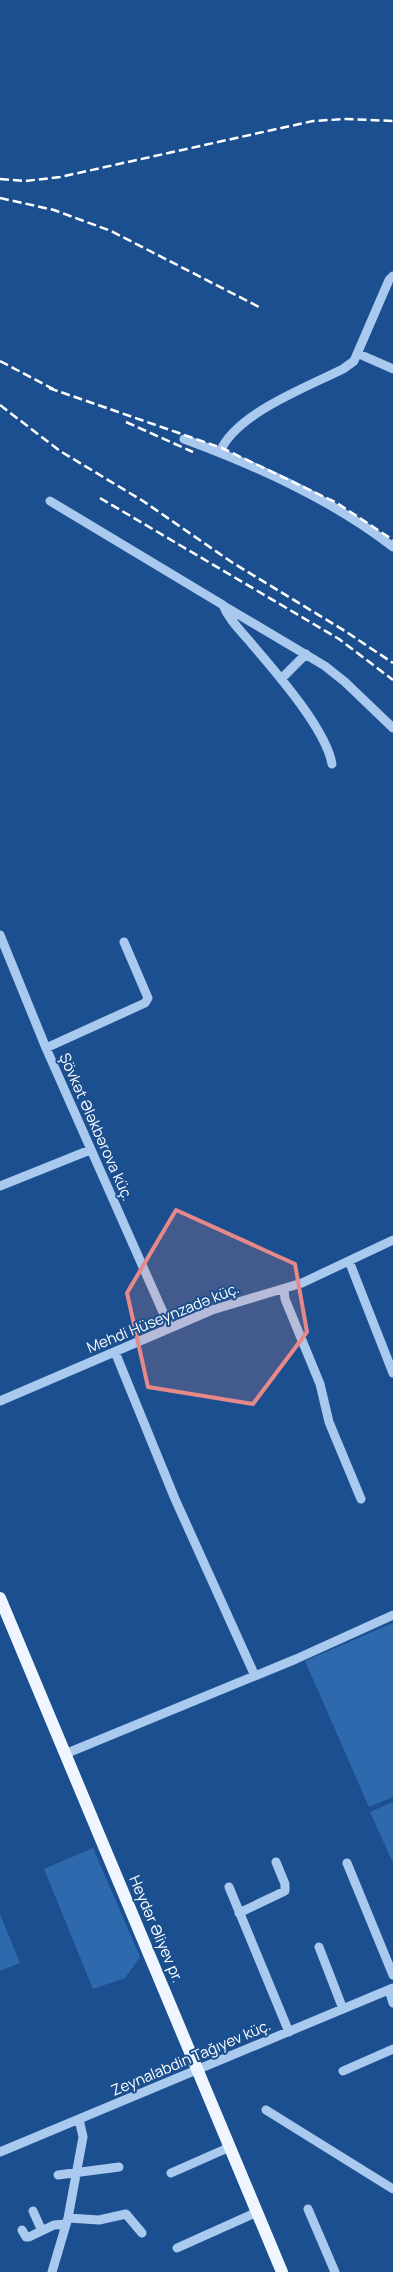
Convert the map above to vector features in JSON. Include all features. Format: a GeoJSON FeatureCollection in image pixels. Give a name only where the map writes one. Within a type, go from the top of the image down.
{"type":"FeatureCollection","features":[{"type":"Feature","properties":{"kind":"main road","name":"Heydər Əliyev pr."},"geometry":{"type":"LineString","coordinates":[[0,1598],[282,2272]]}},
{"type":"Feature","properties":{"kind":"street"},"geometry":{"type":"LineString","coordinates":[[220,452],[241,424],[262,410],[350,365],[359,354],[389,280],[393,276]]}},
{"type":"Feature","properties":{"kind":"street"},"geometry":{"type":"LineString","coordinates":[[359,354],[393,369]]}},
{"type":"Feature","properties":{"kind":"street"},"geometry":{"type":"LineString","coordinates":[[184,439],[220,452],[260,470],[347,514],[393,547]]}},
{"type":"Feature","properties":{"kind":"street"},"geometry":{"type":"LineString","coordinates":[[50,501],[306,654],[345,682],[393,728]]}},
{"type":"Feature","properties":{"kind":"street"},"geometry":{"type":"LineString","coordinates":[[223,605],[230,618],[281,679],[321,735],[330,754],[332,764]]}},
{"type":"Feature","properties":{"kind":"street"},"geometry":{"type":"LineString","coordinates":[[281,679],[306,654]]}},
{"type":"Feature","properties":{"kind":"street","name":"Şövkət Ələkbərova küç."},"geometry":{"type":"LineString","coordinates":[[0,935],[90,1150],[170,1328]]}},
{"type":"Feature","properties":{"kind":"street"},"geometry":{"type":"LineString","coordinates":[[46,1048],[145,1003],[148,998],[124,942]]}},
{"type":"Feature","properties":{"kind":"street"},"geometry":{"type":"LineString","coordinates":[[0,1186],[90,1150]]}},
{"type":"Feature","properties":{"kind":"street","name":"Mehdi Hüseynzadə küç."},"geometry":{"type":"LineString","coordinates":[[0,1402],[212,1310],[284,1289],[393,1240]]}},
{"type":"Feature","properties":{"kind":"street"},"geometry":{"type":"LineString","coordinates":[[349,1261],[393,1373]]}},
{"type":"Feature","properties":{"kind":"street"},"geometry":{"type":"LineString","coordinates":[[284,1289],[287,1304],[320,1384],[329,1422],[361,1500]]}},
{"type":"Feature","properties":{"kind":"street"},"geometry":{"type":"LineString","coordinates":[[115,1352],[175,1499],[255,1676]]}},
{"type":"Feature","properties":{"kind":"street"},"geometry":{"type":"LineString","coordinates":[[65,1754],[255,1676],[393,1615]]}},
{"type":"Feature","properties":{"kind":"street"},"geometry":{"type":"LineString","coordinates":[[239,1913],[285,1891],[285,1884],[276,1862]]}},
{"type":"Feature","properties":{"kind":"street"},"geometry":{"type":"LineString","coordinates":[[347,1863],[393,1975]]}},
{"type":"Feature","properties":{"kind":"street"},"geometry":{"type":"LineString","coordinates":[[230,1887],[289,2032]]}},
{"type":"Feature","properties":{"kind":"street"},"geometry":{"type":"LineString","coordinates":[[319,1947],[343,2009]]}},
{"type":"Feature","properties":{"kind":"street"},"geometry":{"type":"LineString","coordinates":[[391,1989],[393,2003]]}},
{"type":"Feature","properties":{"kind":"street","name":"Zeynalabdin Tağıyev küç."},"geometry":{"type":"LineString","coordinates":[[0,2152],[391,1989]]}},
{"type":"Feature","properties":{"kind":"street"},"geometry":{"type":"LineString","coordinates":[[343,2071],[393,2049]]}},
{"type":"Feature","properties":{"kind":"street"},"geometry":{"type":"LineString","coordinates":[[266,2110],[369,2176],[393,2188]]}},
{"type":"Feature","properties":{"kind":"street"},"geometry":{"type":"LineString","coordinates":[[52,2272],[67,2221],[83,2137],[79,2119]]}},
{"type":"Feature","properties":{"kind":"street"},"geometry":{"type":"LineString","coordinates":[[171,2173],[230,2147]]}},
{"type":"Feature","properties":{"kind":"street"},"geometry":{"type":"LineString","coordinates":[[58,2175],[119,2167]]}},
{"type":"Feature","properties":{"kind":"street"},"geometry":{"type":"LineString","coordinates":[[308,2209],[335,2272]]}},
{"type":"Feature","properties":{"kind":"street"},"geometry":{"type":"LineString","coordinates":[[33,2211],[42,2231]]}},
{"type":"Feature","properties":{"kind":"street"},"geometry":{"type":"LineString","coordinates":[[177,2248],[257,2212]]}},
{"type":"Feature","properties":{"kind":"street"},"geometry":{"type":"LineString","coordinates":[[22,2230],[26,2237],[29,2237],[67,2221],[99,2220],[126,2214],[142,2233]]}},
{"type":"Feature","properties":{"kind":"highlighted area"},"geometry":{"type":"Polygon","coordinates":[[[176,1210],[295,1264],[307,1332],[253,1404],[148,1387],[127,1293],[176,1210]]]}},
{"type":"Feature","properties":{"kind":"shaded area"},"geometry":{"type":"Polygon","coordinates":[[[393,1623],[393,1797],[369,1807],[305,1661],[393,1623]]]}},
{"type":"Feature","properties":{"kind":"shaded area"},"geometry":{"type":"Polygon","coordinates":[[[393,1802],[393,1863],[370,1812],[393,1802]]]}},
{"type":"Feature","properties":{"kind":"shaded area"},"geometry":{"type":"Polygon","coordinates":[[[93,1848],[140,1957],[125,1978],[93,1989],[44,1869],[93,1848]]]}},
{"type":"Feature","properties":{"kind":"shaded area"},"geometry":{"type":"Polygon","coordinates":[[[0,1914],[20,1963],[0,1971],[0,1914]]]}},
{"type":"Feature","properties":{"kind":"railway"},"geometry":{"type":"LineString","coordinates":[[0,179],[25,181],[60,177],[313,121],[346,119],[393,121]]}},
{"type":"Feature","properties":{"kind":"railway"},"geometry":{"type":"LineString","coordinates":[[0,198],[54,210],[111,231],[261,308]]}},
{"type":"Feature","properties":{"kind":"railway"},"geometry":{"type":"LineString","coordinates":[[0,361],[55,390]]}},
{"type":"Feature","properties":{"kind":"railway"},"geometry":{"type":"LineString","coordinates":[[49,388],[222,448],[337,503],[393,540]]}},
{"type":"Feature","properties":{"kind":"railway"},"geometry":{"type":"LineString","coordinates":[[0,405],[60,451],[143,501],[233,563],[345,631],[393,663]]}},
{"type":"Feature","properties":{"kind":"railway"},"geometry":{"type":"LineString","coordinates":[[126,422],[193,452]]}},
{"type":"Feature","properties":{"kind":"railway"},"geometry":{"type":"LineString","coordinates":[[100,498],[339,639],[393,680]]}}]}
